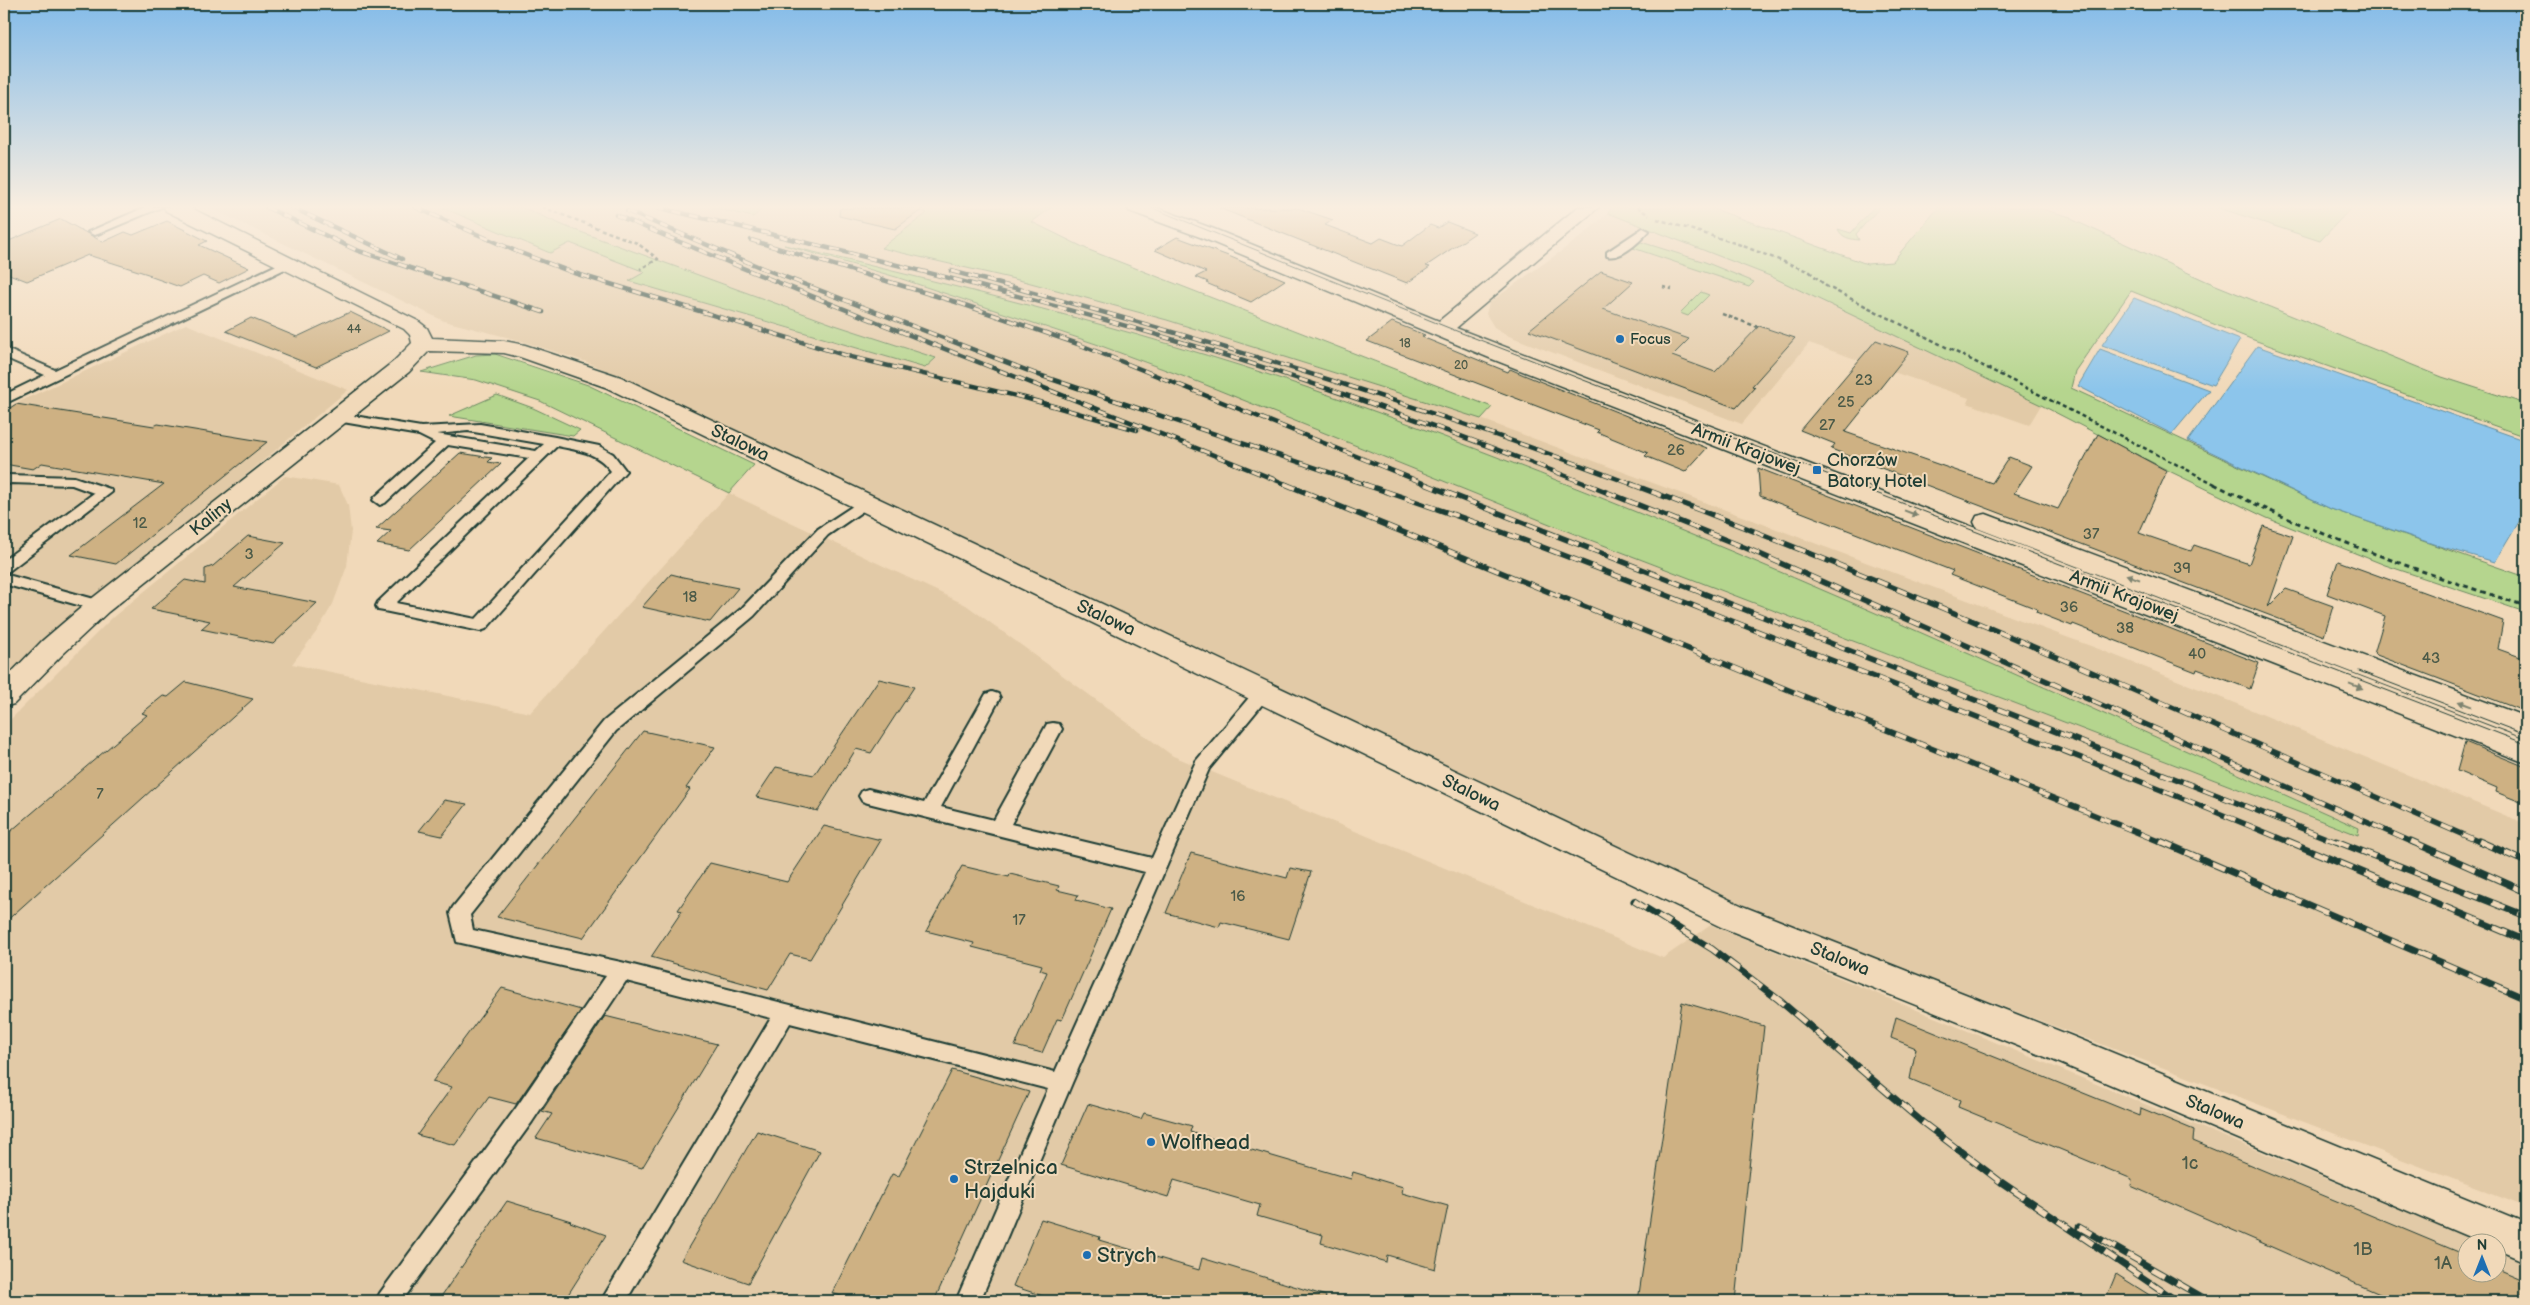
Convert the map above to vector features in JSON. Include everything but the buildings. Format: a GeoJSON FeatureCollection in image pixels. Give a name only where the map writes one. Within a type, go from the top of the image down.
{"type":"FeatureCollection","features":[{"type":"Feature","properties":{"kind":"street"},"geometry":{"type":"LineString","coordinates":[[295,268],[411,325],[420,332],[422,344]]}},
{"type":"Feature","properties":{"kind":"street","name":"Armii Krajowej"},"geometry":{"type":"LineString","coordinates":[[1298,268],[1448,325],[1673,405],[1740,437],[2493,727],[2526,752]]}},
{"type":"Feature","properties":{"kind":"street","name":"Armii Krajowej"},"geometry":{"type":"LineString","coordinates":[[1315,268],[1448,325]]}},
{"type":"Feature","properties":{"kind":"street"},"geometry":{"type":"LineString","coordinates":[[1448,325],[1517,268]]}},
{"type":"Feature","properties":{"kind":"street","name":"Kaliny"},"geometry":{"type":"LineString","coordinates":[[4,697],[52,648],[99,606],[401,367],[416,354],[422,344]]}},
{"type":"Feature","properties":{"kind":"street","name":"Stalowa"},"geometry":{"type":"LineString","coordinates":[[422,344],[504,346],[547,358],[613,382],[1734,917],[2060,1047],[2526,1243]]}},
{"type":"Feature","properties":{"kind":"street","name":"Armii Krajowej"},"geometry":{"type":"LineString","coordinates":[[2493,727],[2526,728]]}},
{"type":"Feature","properties":{"kind":"lane"},"geometry":{"type":"LineString","coordinates":[[4,400],[279,268]]}},
{"type":"Feature","properties":{"kind":"lane"},"geometry":{"type":"LineString","coordinates":[[4,352],[55,376]]}},
{"type":"Feature","properties":{"kind":"lane"},"geometry":{"type":"LineString","coordinates":[[336,417],[421,431],[446,440],[540,456]]}},
{"type":"Feature","properties":{"kind":"lane"},"geometry":{"type":"LineString","coordinates":[[421,431],[468,427],[555,441],[594,449],[608,457],[619,471],[480,625],[384,606],[555,441]]}},
{"type":"Feature","properties":{"kind":"lane"},"geometry":{"type":"LineString","coordinates":[[380,500],[446,440]]}},
{"type":"Feature","properties":{"kind":"lane"},"geometry":{"type":"LineString","coordinates":[[4,567],[106,492],[74,481],[5,480]]}},
{"type":"Feature","properties":{"kind":"lane"},"geometry":{"type":"LineString","coordinates":[[865,503],[823,532],[748,612],[610,726],[460,912],[464,936],[621,972],[1061,1083]]}},
{"type":"Feature","properties":{"kind":"lane"},"geometry":{"type":"LineString","coordinates":[[4,579],[99,606]]}},
{"type":"Feature","properties":{"kind":"lane"},"geometry":{"type":"LineString","coordinates":[[968,1301],[1061,1083],[1202,766],[1263,692]]}},
{"type":"Feature","properties":{"kind":"lane"},"geometry":{"type":"LineString","coordinates":[[929,811],[992,698]]}},
{"type":"Feature","properties":{"kind":"lane"},"geometry":{"type":"LineString","coordinates":[[999,828],[1053,729]]}},
{"type":"Feature","properties":{"kind":"lane"},"geometry":{"type":"LineString","coordinates":[[868,796],[1156,867]]}},
{"type":"Feature","properties":{"kind":"lane"},"geometry":{"type":"LineString","coordinates":[[388,1301],[524,1115],[621,972]]}},
{"type":"Feature","properties":{"kind":"lane"},"geometry":{"type":"LineString","coordinates":[[612,1301],[785,1013]]}},
{"type":"Feature","properties":{"kind":"path"},"geometry":{"type":"LineString","coordinates":[[1799,268],[1810,272],[1826,286],[1897,323],[2247,500],[2347,542],[2485,594],[2526,606]]}},
{"type":"Feature","properties":{"kind":"path"},"geometry":{"type":"LineString","coordinates":[[1663,286],[1672,290]]}},
{"type":"Feature","properties":{"kind":"path"},"geometry":{"type":"LineString","coordinates":[[1722,314],[1758,327]]}},
{"type":"Feature","properties":{"kind":"shaded area"},"geometry":{"type":"Polygon","coordinates":[[[334,268],[635,268],[646,272],[630,281],[793,330],[935,358],[835,325],[679,268],[864,268],[1096,344],[1201,383],[1572,533],[2358,835],[2359,828],[1829,593],[1583,490],[1437,434],[1344,400],[1174,345],[877,268],[965,268],[1027,282],[1167,320],[1481,419],[2096,648],[2242,706],[2526,824],[2526,1207],[1785,923],[1632,855],[621,377],[587,362],[518,340],[444,321],[334,268]]]}},
{"type":"Feature","properties":{"kind":"shaded area"},"geometry":{"type":"Polygon","coordinates":[[[1538,268],[1749,268],[1770,276],[2041,405],[2029,425],[1967,403],[1969,398],[1809,343],[1742,424],[1509,336],[1494,327],[1486,314],[1489,303],[1538,268]]]}},
{"type":"Feature","properties":{"kind":"shaded area"},"geometry":{"type":"Polygon","coordinates":[[[186,324],[348,390],[47,640],[4,681],[4,409],[186,324]]]}},
{"type":"Feature","properties":{"kind":"shaded area"},"geometry":{"type":"Polygon","coordinates":[[[285,476],[339,485],[348,505],[351,531],[347,566],[333,604],[317,631],[292,664],[530,713],[729,493],[966,605],[1173,756],[1663,958],[1711,925],[2458,1233],[2458,1282],[2508,1282],[2508,1254],[2526,1262],[2526,1301],[4,1301],[4,726],[112,618],[285,476]]]}},
{"type":"Feature","properties":{"kind":"green space"},"geometry":{"type":"Polygon","coordinates":[[[634,268],[679,268],[835,325],[936,358],[925,368],[629,281],[645,272],[634,268]]]}},
{"type":"Feature","properties":{"kind":"green space"},"geometry":{"type":"Polygon","coordinates":[[[864,268],[880,268],[926,279],[1138,335],[1277,377],[1475,449],[1603,499],[1857,605],[2359,828],[2358,835],[1572,533],[1201,383],[1096,344],[864,268]]]}},
{"type":"Feature","properties":{"kind":"green space"},"geometry":{"type":"Polygon","coordinates":[[[966,268],[1135,268],[1492,407],[1481,419],[1167,320],[1027,282],[966,268]]]}},
{"type":"Feature","properties":{"kind":"green space"},"geometry":{"type":"Polygon","coordinates":[[[1692,268],[1719,268],[1754,282],[1749,287],[1692,268]]]}},
{"type":"Feature","properties":{"kind":"green space"},"geometry":{"type":"Polygon","coordinates":[[[1749,268],[2177,268],[2442,377],[2526,404],[2526,437],[2251,339],[2131,291],[2075,371],[2071,388],[2331,509],[2526,577],[2522,611],[2385,565],[2267,518],[2167,470],[2041,405],[1770,276],[1749,268]]]}},
{"type":"Feature","properties":{"kind":"green space"},"geometry":{"type":"Polygon","coordinates":[[[1701,292],[1709,295],[1688,316],[1680,313],[1701,292]]]}},
{"type":"Feature","properties":{"kind":"green space"},"geometry":{"type":"Polygon","coordinates":[[[495,354],[588,385],[754,465],[729,493],[540,401],[476,380],[421,372],[476,355],[495,354]]]}},
{"type":"Feature","properties":{"kind":"green space"},"geometry":{"type":"Polygon","coordinates":[[[497,395],[533,408],[580,430],[573,436],[449,416],[497,395]]]}},
{"type":"Feature","properties":{"kind":"water"},"geometry":{"type":"Polygon","coordinates":[[[2134,298],[2240,340],[2213,385],[2102,345],[2134,298]]]}},
{"type":"Feature","properties":{"kind":"water"},"geometry":{"type":"Polygon","coordinates":[[[2257,346],[2526,441],[2526,510],[2495,562],[2439,546],[2331,509],[2188,441],[2257,346]]]}},
{"type":"Feature","properties":{"kind":"water"},"geometry":{"type":"Polygon","coordinates":[[[2100,349],[2209,390],[2172,434],[2078,386],[2100,349]]]}},
{"type":"Feature","properties":{"kind":"tram line"},"geometry":{"type":"LineString","coordinates":[[1301,268],[1454,330],[2526,744]]}},
{"type":"Feature","properties":{"kind":"tram line"},"geometry":{"type":"LineString","coordinates":[[2359,671],[2526,735]]}},
{"type":"Feature","properties":{"kind":"railway"},"geometry":{"type":"LineString","coordinates":[[410,268],[543,312]]}},
{"type":"Feature","properties":{"kind":"railway"},"geometry":{"type":"LineString","coordinates":[[560,268],[851,357],[1025,398],[1137,430]]}},
{"type":"Feature","properties":{"kind":"railway"},"geometry":{"type":"LineString","coordinates":[[743,268],[1288,485]]}},
{"type":"Feature","properties":{"kind":"railway"},"geometry":{"type":"LineString","coordinates":[[762,268],[1039,375],[1367,485]]}},
{"type":"Feature","properties":{"kind":"railway"},"geometry":{"type":"LineString","coordinates":[[843,268],[956,302],[1078,344],[1428,485]]}},
{"type":"Feature","properties":{"kind":"railway"},"geometry":{"type":"LineString","coordinates":[[908,268],[1113,322],[1282,373],[1487,446],[1589,485]]}},
{"type":"Feature","properties":{"kind":"railway"},"geometry":{"type":"LineString","coordinates":[[951,271],[1124,318],[1295,369],[1550,454],[1634,485]]}},
{"type":"Feature","properties":{"kind":"railway"},"geometry":{"type":"LineString","coordinates":[[1285,484],[2163,843]]}},
{"type":"Feature","properties":{"kind":"railway"},"geometry":{"type":"LineString","coordinates":[[1363,484],[1474,522],[1584,563],[2291,843]]}},
{"type":"Feature","properties":{"kind":"railway"},"geometry":{"type":"LineString","coordinates":[[1425,484],[2339,843]]}},
{"type":"Feature","properties":{"kind":"railway"},"geometry":{"type":"LineString","coordinates":[[1586,484],[1746,548],[2414,843]]}},
{"type":"Feature","properties":{"kind":"railway"},"geometry":{"type":"LineString","coordinates":[[1631,484],[1739,525],[1952,612],[2482,843]]}},
{"type":"Feature","properties":{"kind":"railway"},"geometry":{"type":"LineString","coordinates":[[2160,841],[2526,999]]}},
{"type":"Feature","properties":{"kind":"railway"},"geometry":{"type":"LineString","coordinates":[[2288,841],[2526,941]]}},
{"type":"Feature","properties":{"kind":"railway"},"geometry":{"type":"LineString","coordinates":[[2336,841],[2526,916]]}},
{"type":"Feature","properties":{"kind":"railway"},"geometry":{"type":"LineString","coordinates":[[2411,841],[2526,892]]}},
{"type":"Feature","properties":{"kind":"railway"},"geometry":{"type":"LineString","coordinates":[[2479,841],[2526,862]]}},
{"type":"Feature","properties":{"kind":"railway"},"geometry":{"type":"LineString","coordinates":[[1634,901],[1712,949],[1779,1000],[1922,1122],[2001,1182],[2177,1301]]}},
{"type":"Feature","properties":{"kind":"railway"},"geometry":{"type":"LineString","coordinates":[[2079,1227],[2209,1301]]}},
{"type":"Feature","properties":{"kind":"place","name":"Focus"},"geometry":{"type":"Point","coordinates":[1620,339]}},
{"type":"Feature","properties":{"kind":"place","name":"Chorzów Batory Hotel"},"geometry":{"type":"Point","coordinates":[1817,470]}},
{"type":"Feature","properties":{"kind":"place","name":"Wolfhead"},"geometry":{"type":"Point","coordinates":[1151,1142]}},
{"type":"Feature","properties":{"kind":"place","name":"Strzelnica Hajduki"},"geometry":{"type":"Point","coordinates":[954,1179]}},
{"type":"Feature","properties":{"kind":"place","name":"Strych"},"geometry":{"type":"Point","coordinates":[1087,1255]}}]}
